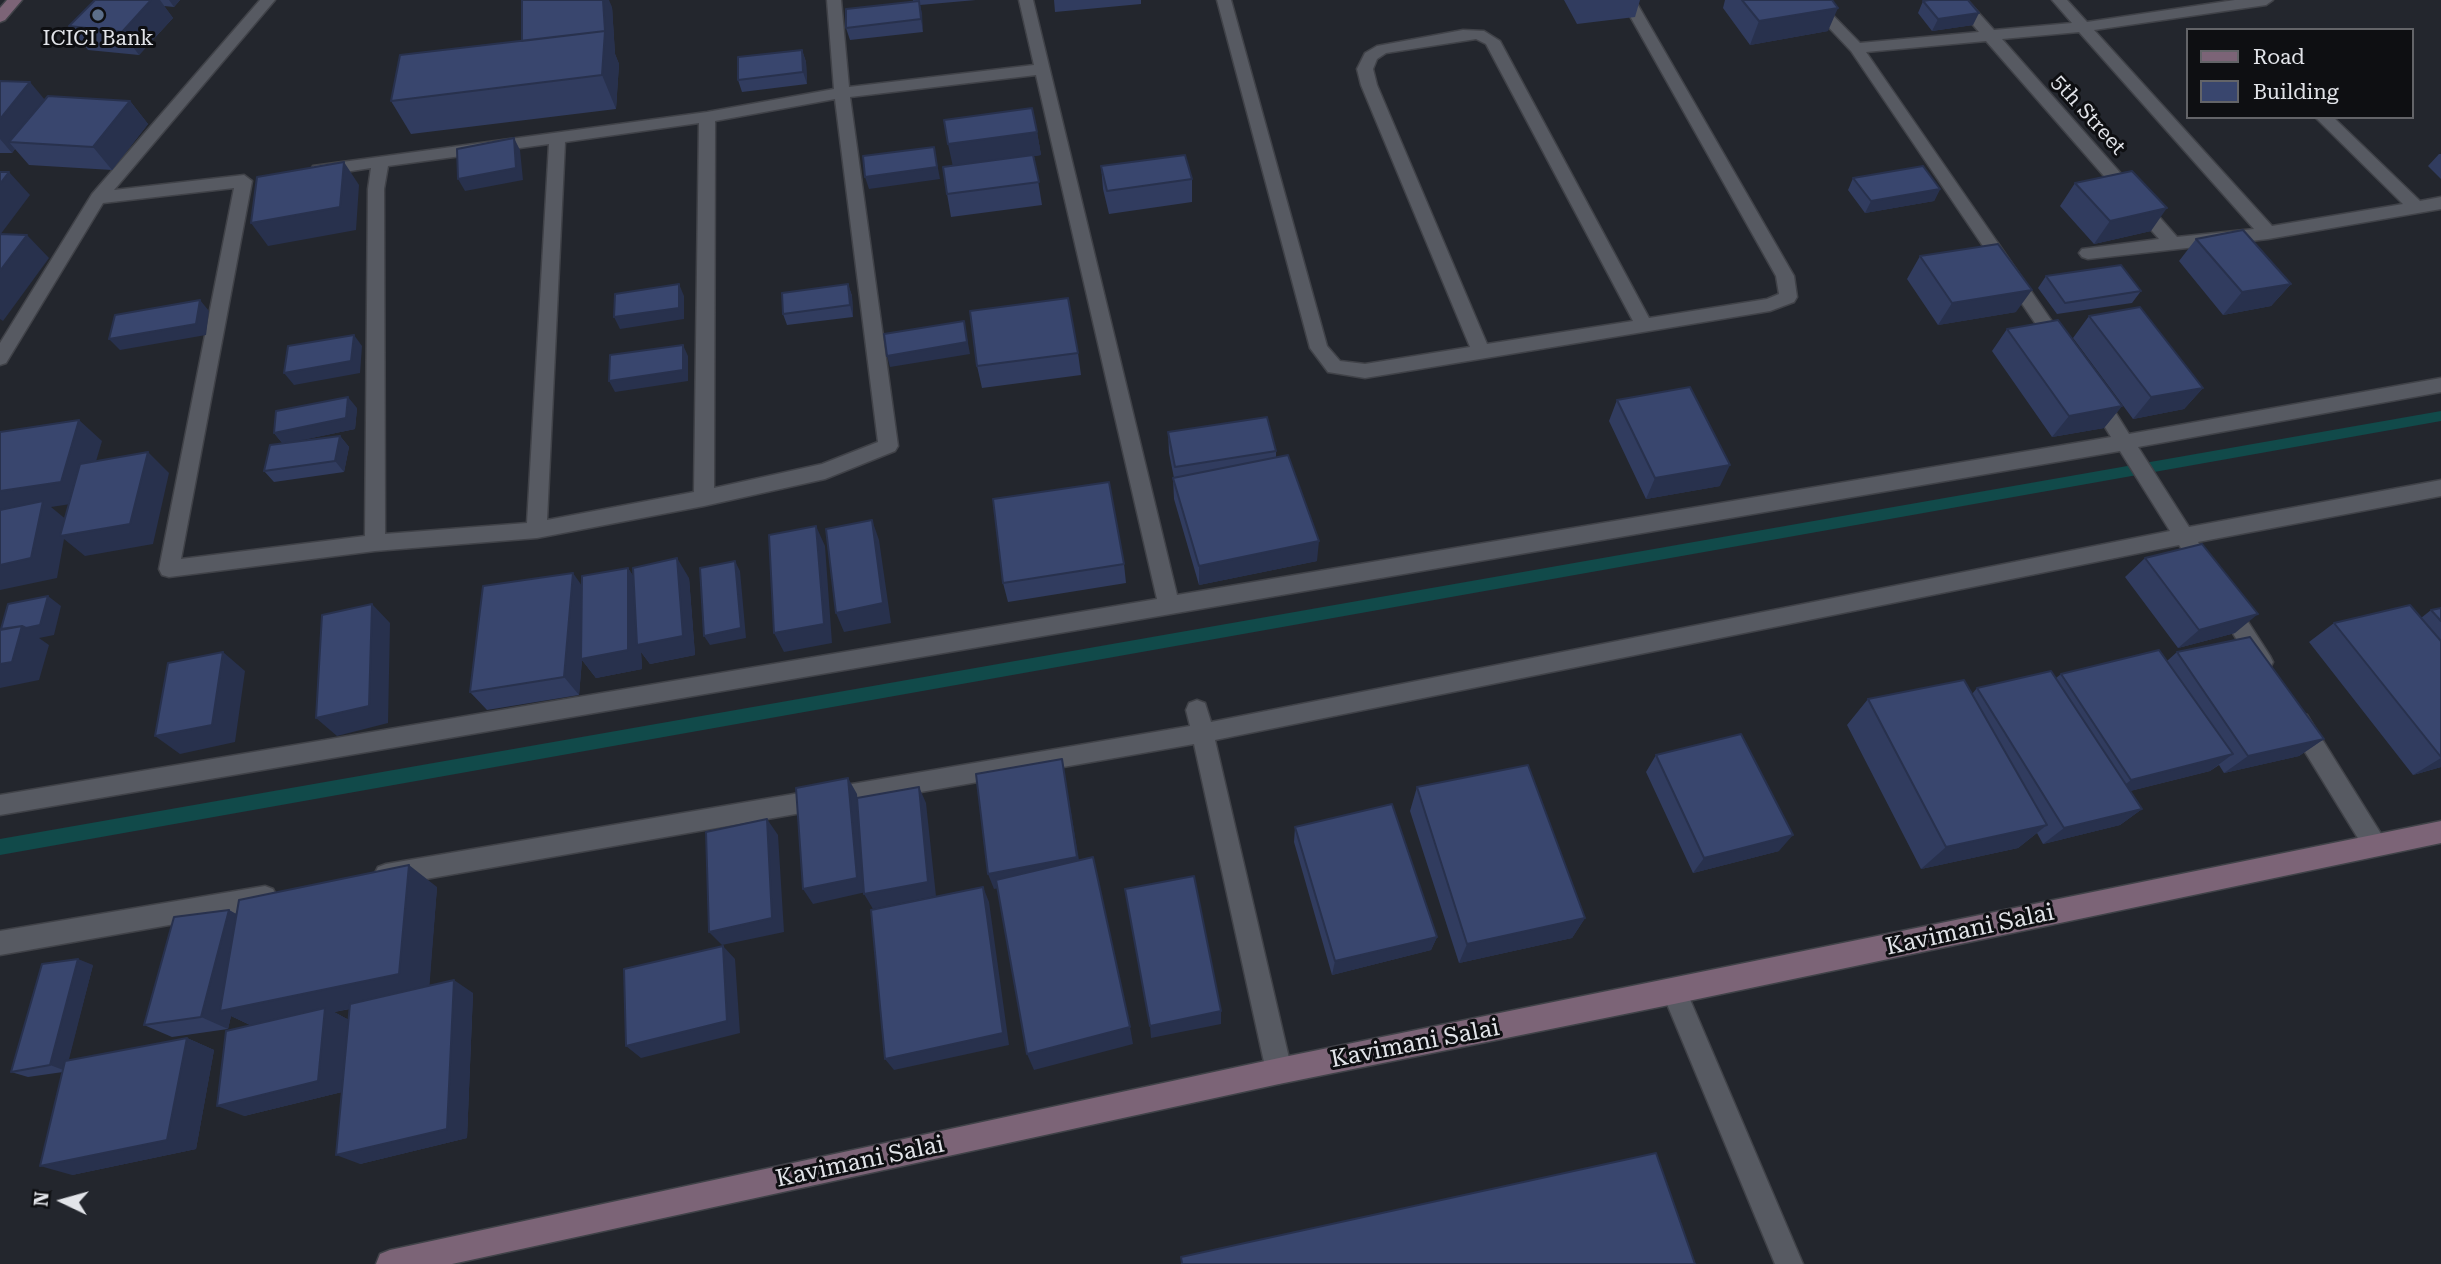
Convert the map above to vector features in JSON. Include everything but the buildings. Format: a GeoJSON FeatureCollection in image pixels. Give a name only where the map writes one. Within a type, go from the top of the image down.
{"type":"FeatureCollection","features":[{"type":"Feature","properties":{"kind":"street"},"geometry":{"type":"LineString","coordinates":[[0,18],[15,0]]}},
{"type":"Feature","properties":{"kind":"street"},"geometry":{"type":"LineString","coordinates":[[0,358],[98,198],[268,0]]}},
{"type":"Feature","properties":{"kind":"street"},"geometry":{"type":"LineString","coordinates":[[98,198],[251,180],[169,569],[375,543],[537,530],[704,498],[825,471],[888,446],[842,93],[834,0]]}},
{"type":"Feature","properties":{"kind":"street"},"geometry":{"type":"LineString","coordinates":[[1026,0],[1169,606]]}},
{"type":"Feature","properties":{"kind":"street"},"geometry":{"type":"LineString","coordinates":[[1224,0],[1319,348],[1335,367],[1365,370],[1770,305],[1788,296],[1785,276],[1628,0]]}},
{"type":"Feature","properties":{"kind":"street"},"geometry":{"type":"LineString","coordinates":[[1810,0],[1856,48],[2072,363]]}},
{"type":"Feature","properties":{"kind":"street","name":"5th Street"},"geometry":{"type":"LineString","coordinates":[[1959,0],[2172,243]]}},
{"type":"Feature","properties":{"kind":"street"},"geometry":{"type":"LineString","coordinates":[[2059,0],[2268,233]]}},
{"type":"Feature","properties":{"kind":"street"},"geometry":{"type":"LineString","coordinates":[[1856,48],[2081,27],[2266,0]]}},
{"type":"Feature","properties":{"kind":"street"},"geometry":{"type":"LineString","coordinates":[[1481,352],[1369,85],[1365,69],[1370,56],[1382,49],[1463,35],[1479,34],[1492,41],[1644,325]]}},
{"type":"Feature","properties":{"kind":"street"},"geometry":{"type":"LineString","coordinates":[[298,173],[707,117],[842,93],[1042,69]]}},
{"type":"Feature","properties":{"kind":"street"},"geometry":{"type":"LineString","coordinates":[[704,498],[707,117]]}},
{"type":"Feature","properties":{"kind":"street"},"geometry":{"type":"LineString","coordinates":[[2325,119],[2416,206]]}},
{"type":"Feature","properties":{"kind":"street"},"geometry":{"type":"LineString","coordinates":[[537,530],[557,138]]}},
{"type":"Feature","properties":{"kind":"street"},"geometry":{"type":"LineString","coordinates":[[375,543],[376,189],[380,162]]}},
{"type":"Feature","properties":{"kind":"street"},"geometry":{"type":"LineString","coordinates":[[2088,253],[2268,233],[2441,203]]}},
{"type":"Feature","properties":{"kind":"street"},"geometry":{"type":"LineString","coordinates":[[0,805],[2127,442],[2441,385]]}},
{"type":"Feature","properties":{"kind":"street"},"geometry":{"type":"LineString","coordinates":[[2088,386],[2127,442],[2199,560]]}},
{"type":"Feature","properties":{"kind":"street"},"geometry":{"type":"LineString","coordinates":[[369,878],[2441,488]]}},
{"type":"Feature","properties":{"kind":"street"},"geometry":{"type":"LineString","coordinates":[[2214,584],[2272,679]]}},
{"type":"Feature","properties":{"kind":"street"},"geometry":{"type":"LineString","coordinates":[[2287,703],[2375,845]]}},
{"type":"Feature","properties":{"kind":"street"},"geometry":{"type":"LineString","coordinates":[[1200,721],[1279,1071]]}},
{"type":"Feature","properties":{"kind":"street","name":"Kavimani Salai"},"geometry":{"type":"LineString","coordinates":[[390,1264],[1279,1071],[1674,992],[2441,832]]}},
{"type":"Feature","properties":{"kind":"street"},"geometry":{"type":"LineString","coordinates":[[0,943],[287,893]]}},
{"type":"Feature","properties":{"kind":"street"},"geometry":{"type":"LineString","coordinates":[[1674,992],[1790,1264]]}},
{"type":"Feature","properties":{"kind":"waterway"},"geometry":{"type":"LineString","coordinates":[[0,847],[2441,416]]}},
{"type":"Feature","properties":{"kind":"place","name":"ICICI Bank"},"geometry":{"type":"Point","coordinates":[98,15]}}]}
